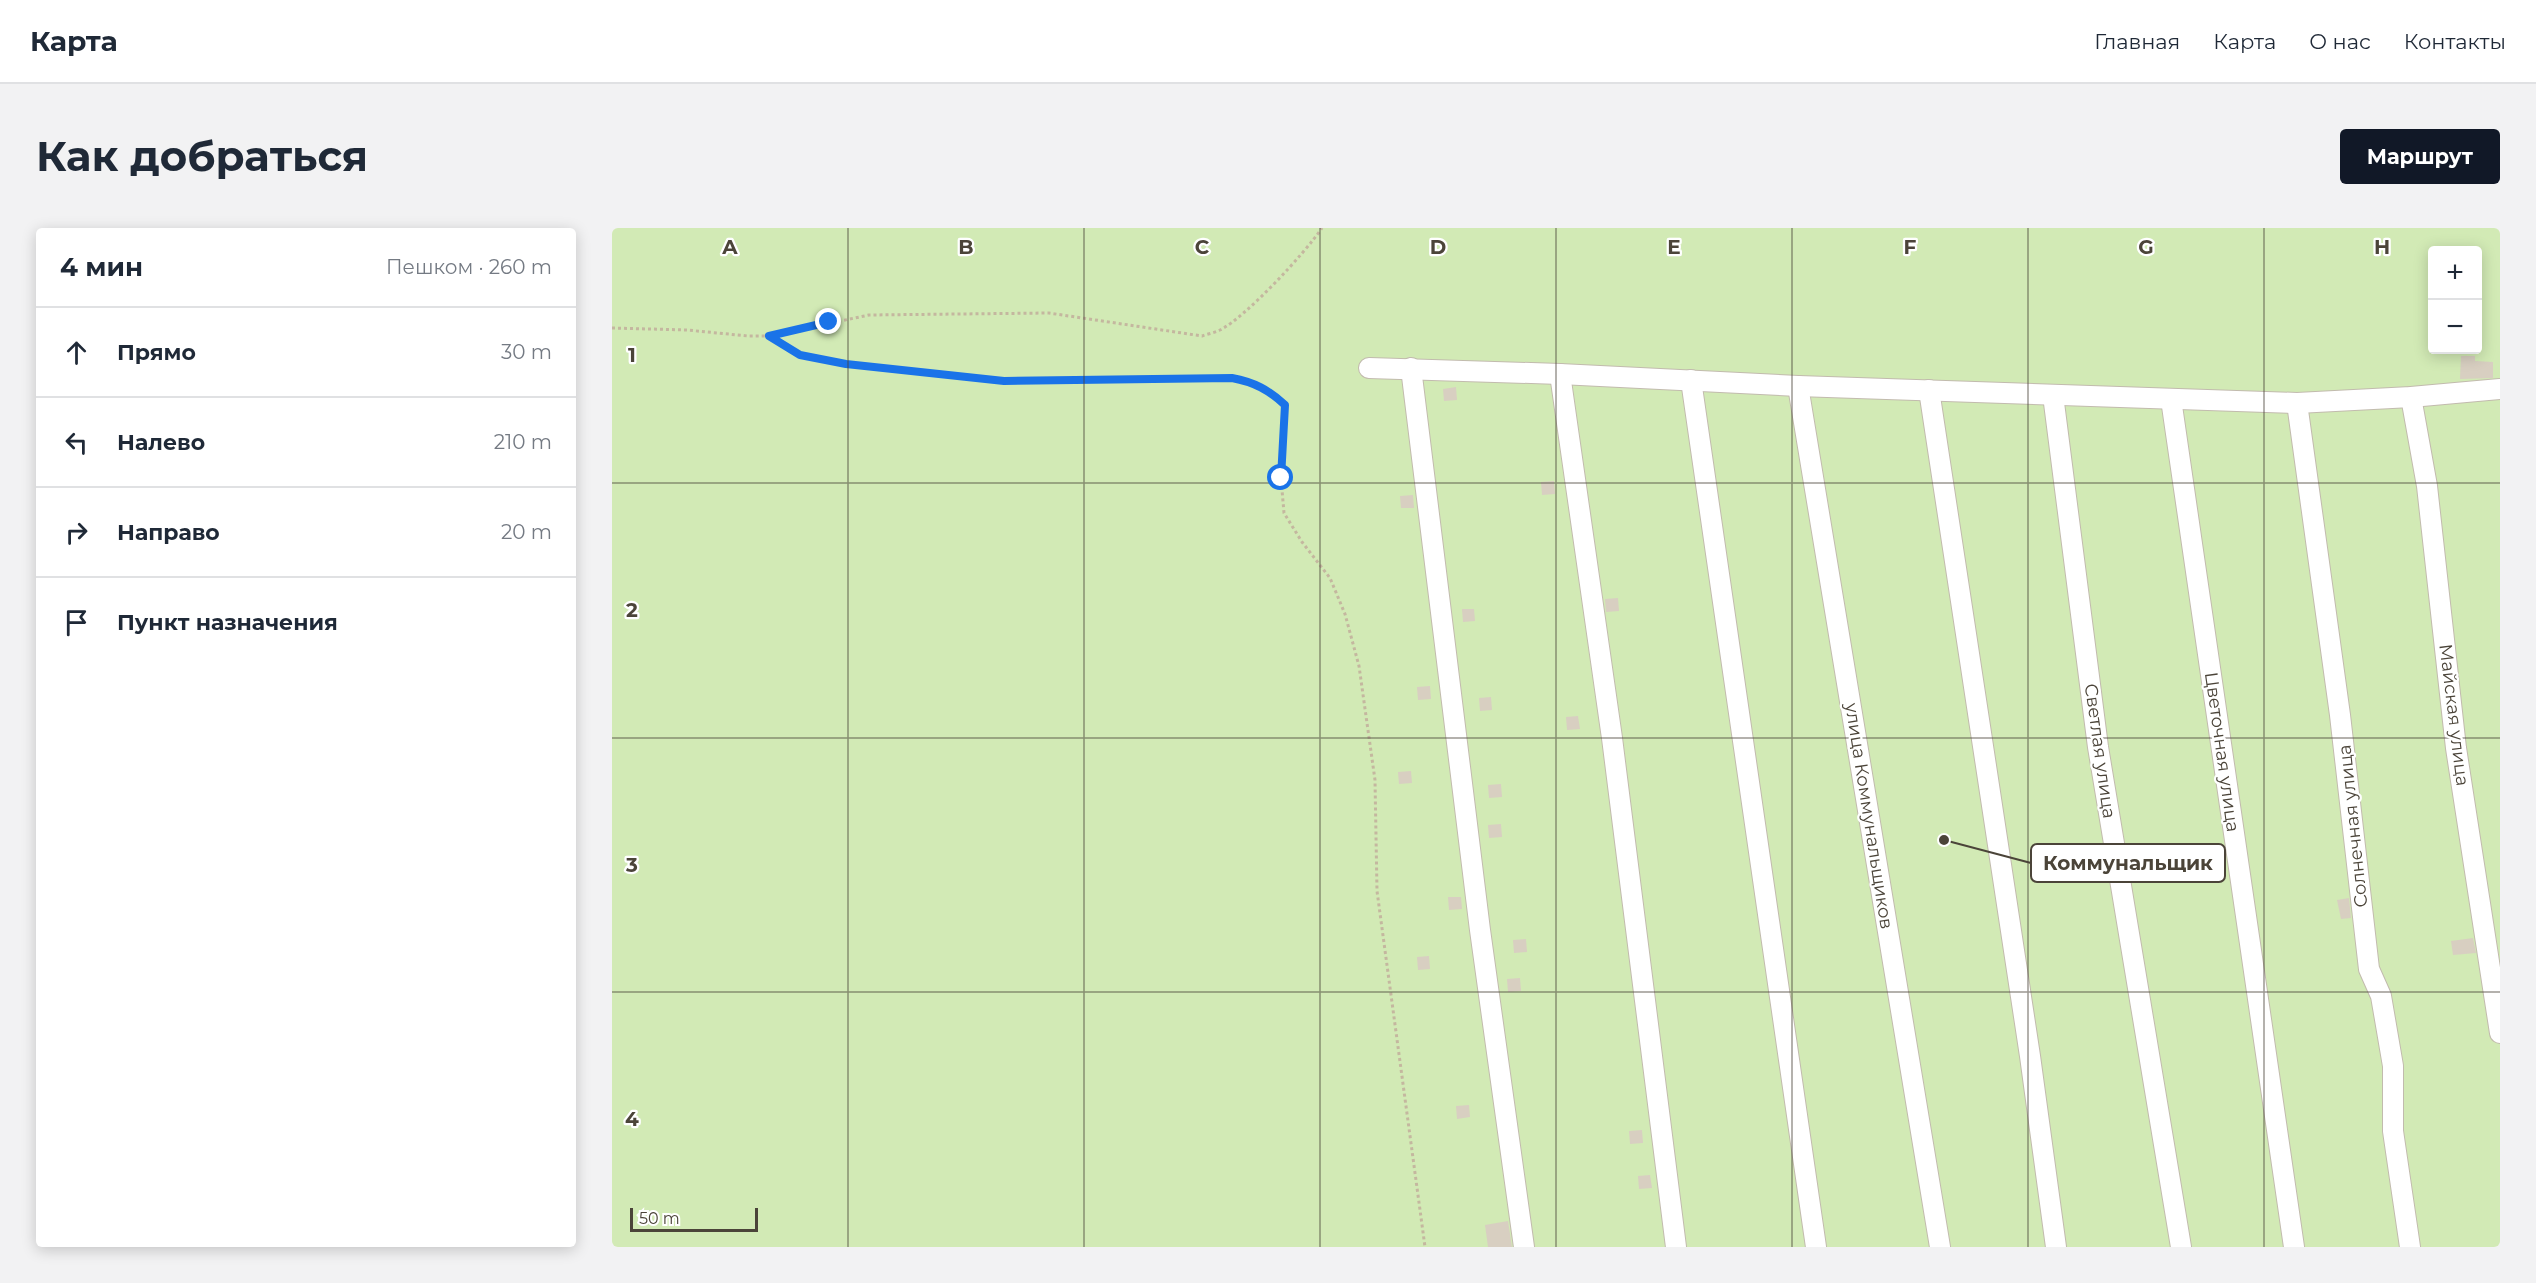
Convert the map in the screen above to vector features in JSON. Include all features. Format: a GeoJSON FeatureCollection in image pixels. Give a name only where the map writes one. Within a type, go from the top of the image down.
{"type":"FeatureCollection","features":[{"type":"Feature","properties":{"kind":"street"},"geometry":{"type":"LineString","coordinates":[[1369,368],[1560,374],[1798,386],[2297,403],[2411,398],[2500,389]]}},
{"type":"Feature","properties":{"kind":"street"},"geometry":{"type":"LineString","coordinates":[[1411,368],[1481,942],[1524,1247]]}},
{"type":"Feature","properties":{"kind":"street"},"geometry":{"type":"LineString","coordinates":[[1560,374],[1612,738],[1676,1247]]}},
{"type":"Feature","properties":{"kind":"street"},"geometry":{"type":"LineString","coordinates":[[1691,380],[1816,1247]]}},
{"type":"Feature","properties":{"kind":"street","name":"улица Коммунальщиков"},"geometry":{"type":"LineString","coordinates":[[1798,386],[1940,1247]]}},
{"type":"Feature","properties":{"kind":"street"},"geometry":{"type":"LineString","coordinates":[[1929,390],[2030,1056],[2056,1247]]}},
{"type":"Feature","properties":{"kind":"street","name":"Светлая улица"},"geometry":{"type":"LineString","coordinates":[[2053,395],[2098,747],[2181,1247]]}},
{"type":"Feature","properties":{"kind":"street","name":"Майская улица"},"geometry":{"type":"LineString","coordinates":[[2411,398],[2427,486],[2456,748],[2500,1033]]}},
{"type":"Feature","properties":{"kind":"street","name":"Цветочная улица"},"geometry":{"type":"LineString","coordinates":[[2172,399],[2294,1247]]}},
{"type":"Feature","properties":{"kind":"street","name":"Солнечная улица"},"geometry":{"type":"LineString","coordinates":[[2297,403],[2340,715],[2368,969],[2381,996],[2393,1066],[2393,1131],[2410,1247]]}},
{"type":"Feature","properties":{"kind":"path"},"geometry":{"type":"LineString","coordinates":[[612,328],[687,330],[769,336],[869,315],[1049,313],[1202,336],[1220,331],[1241,315],[1322,228]]}},
{"type":"Feature","properties":{"kind":"path"},"geometry":{"type":"LineString","coordinates":[[769,336],[800,355],[846,364],[1004,381],[1232,378],[1252,382],[1272,393],[1285,405],[1281,478],[1284,513],[1302,542],[1330,578],[1345,614],[1359,666],[1375,780],[1377,891],[1425,1247]]}},
{"type":"Feature","properties":{"kind":"green space"},"geometry":{"type":"Polygon","coordinates":[[[612,228],[2500,228],[2500,1247],[612,1247],[612,228]]]}},
{"type":"Feature","properties":{"kind":"building"},"geometry":{"type":"Polygon","coordinates":[[[2461,356],[2475,356],[2475,361],[2493,362],[2493,378],[2460,379],[2461,356]]]}},
{"type":"Feature","properties":{"kind":"building"},"geometry":{"type":"Polygon","coordinates":[[[1456,387],[1457,400],[1444,401],[1443,389],[1456,387]]]}},
{"type":"Feature","properties":{"kind":"building"},"geometry":{"type":"Polygon","coordinates":[[[1554,481],[1555,494],[1542,495],[1541,482],[1554,481]]]}},
{"type":"Feature","properties":{"kind":"building"},"geometry":{"type":"Polygon","coordinates":[[[1413,495],[1414,508],[1401,508],[1400,496],[1413,495]]]}},
{"type":"Feature","properties":{"kind":"building"},"geometry":{"type":"Polygon","coordinates":[[[1618,598],[1619,611],[1606,612],[1605,599],[1618,598]]]}},
{"type":"Feature","properties":{"kind":"building"},"geometry":{"type":"Polygon","coordinates":[[[1462,609],[1474,609],[1475,621],[1463,622],[1462,609]]]}},
{"type":"Feature","properties":{"kind":"building"},"geometry":{"type":"Polygon","coordinates":[[[1430,686],[1431,699],[1418,700],[1417,687],[1430,686]]]}},
{"type":"Feature","properties":{"kind":"building"},"geometry":{"type":"Polygon","coordinates":[[[1491,697],[1492,710],[1480,711],[1479,698],[1491,697]]]}},
{"type":"Feature","properties":{"kind":"building"},"geometry":{"type":"Polygon","coordinates":[[[1578,716],[1580,729],[1567,730],[1566,717],[1578,716]]]}},
{"type":"Feature","properties":{"kind":"building"},"geometry":{"type":"Polygon","coordinates":[[[1411,771],[1412,783],[1399,784],[1398,772],[1411,771]]]}},
{"type":"Feature","properties":{"kind":"building"},"geometry":{"type":"Polygon","coordinates":[[[1501,784],[1502,797],[1489,798],[1488,785],[1501,784]]]}},
{"type":"Feature","properties":{"kind":"building"},"geometry":{"type":"Polygon","coordinates":[[[1501,824],[1502,837],[1489,838],[1488,825],[1501,824]]]}},
{"type":"Feature","properties":{"kind":"building"},"geometry":{"type":"Polygon","coordinates":[[[1448,897],[1461,897],[1462,909],[1449,910],[1448,897]]]}},
{"type":"Feature","properties":{"kind":"building"},"geometry":{"type":"Polygon","coordinates":[[[2349,898],[2351,918],[2341,919],[2337,900],[2349,898]]]}},
{"type":"Feature","properties":{"kind":"building"},"geometry":{"type":"Polygon","coordinates":[[[2473,938],[2476,953],[2453,955],[2451,941],[2473,938]]]}},
{"type":"Feature","properties":{"kind":"building"},"geometry":{"type":"Polygon","coordinates":[[[1526,939],[1527,952],[1514,953],[1513,940],[1526,939]]]}},
{"type":"Feature","properties":{"kind":"building"},"geometry":{"type":"Polygon","coordinates":[[[1429,956],[1430,969],[1418,970],[1417,957],[1429,956]]]}},
{"type":"Feature","properties":{"kind":"building"},"geometry":{"type":"Polygon","coordinates":[[[1520,978],[1521,991],[1508,992],[1507,979],[1520,978]]]}},
{"type":"Feature","properties":{"kind":"building"},"geometry":{"type":"Polygon","coordinates":[[[1469,1105],[1470,1117],[1457,1119],[1456,1106],[1469,1105]]]}},
{"type":"Feature","properties":{"kind":"building"},"geometry":{"type":"Polygon","coordinates":[[[1642,1130],[1643,1143],[1630,1144],[1629,1131],[1642,1130]]]}},
{"type":"Feature","properties":{"kind":"building"},"geometry":{"type":"Polygon","coordinates":[[[1650,1175],[1652,1188],[1639,1189],[1638,1176],[1650,1175]]]}},
{"type":"Feature","properties":{"kind":"building"},"geometry":{"type":"Polygon","coordinates":[[[1508,1221],[1512,1247],[1488,1247],[1485,1225],[1508,1221]]]}},
{"type":"Feature","properties":{"kind":"place","name":"Коммунальщик"},"geometry":{"type":"Point","coordinates":[1944,840]}},
{"type":"Feature","properties":{"kind":"route"},"geometry":{"type":"LineString","coordinates":[[829,322],[769,336],[800,355],[846,364],[1004,381],[1232,378],[1252,382],[1272,393],[1285,405],[1285,438],[1281,478]]}}]}
